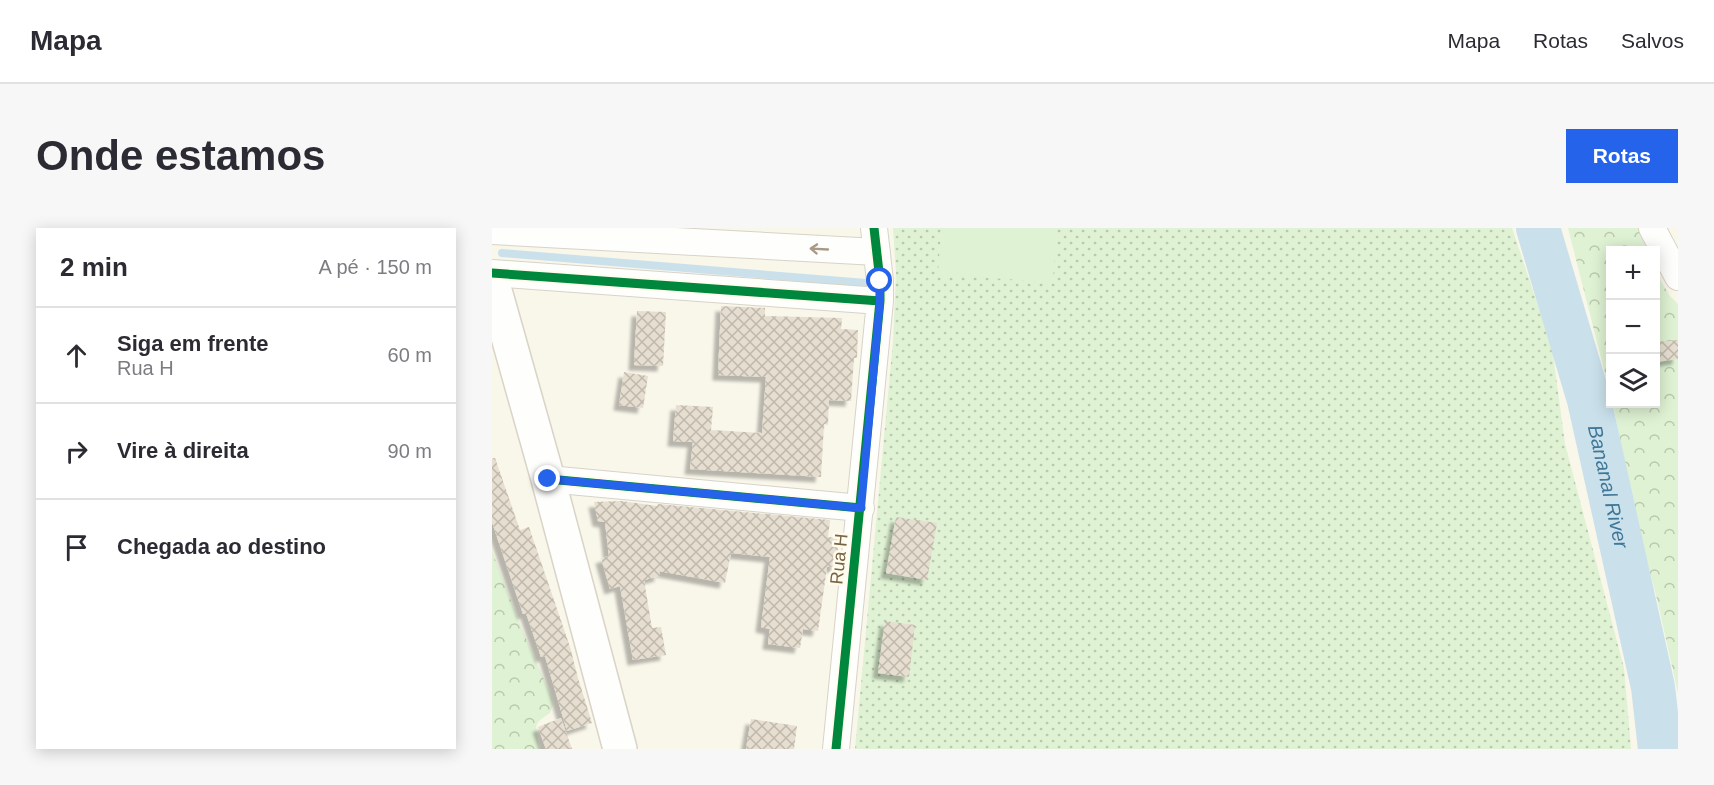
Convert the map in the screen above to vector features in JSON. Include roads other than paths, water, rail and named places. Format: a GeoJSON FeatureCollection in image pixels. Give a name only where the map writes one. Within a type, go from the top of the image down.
{"type":"FeatureCollection","features":[{"type":"Feature","properties":{"kind":"main road"},"geometry":{"type":"LineString","coordinates":[[492,280],[620,749]]}},
{"type":"Feature","properties":{"kind":"street"},"geometry":{"type":"LineString","coordinates":[[1652,228],[1678,277]]}},
{"type":"Feature","properties":{"kind":"street"},"geometry":{"type":"LineString","coordinates":[[492,231],[876,240]]}},
{"type":"Feature","properties":{"kind":"street","name":"Rua H"},"geometry":{"type":"LineString","coordinates":[[836,749],[880,301],[876,240]]}},
{"type":"Feature","properties":{"kind":"street"},"geometry":{"type":"LineString","coordinates":[[492,273],[880,301]]}},
{"type":"Feature","properties":{"kind":"street"},"geometry":{"type":"LineString","coordinates":[[548,479],[861,508]]}},
{"type":"Feature","properties":{"kind":"waterway","name":"Bananal River"},"geometry":{"type":"LineString","coordinates":[[1538,228],[1589,400],[1653,687],[1660,749]]}},
{"type":"Feature","properties":{"kind":"waterway"},"geometry":{"type":"LineString","coordinates":[[502,253],[878,284]]}}]}
